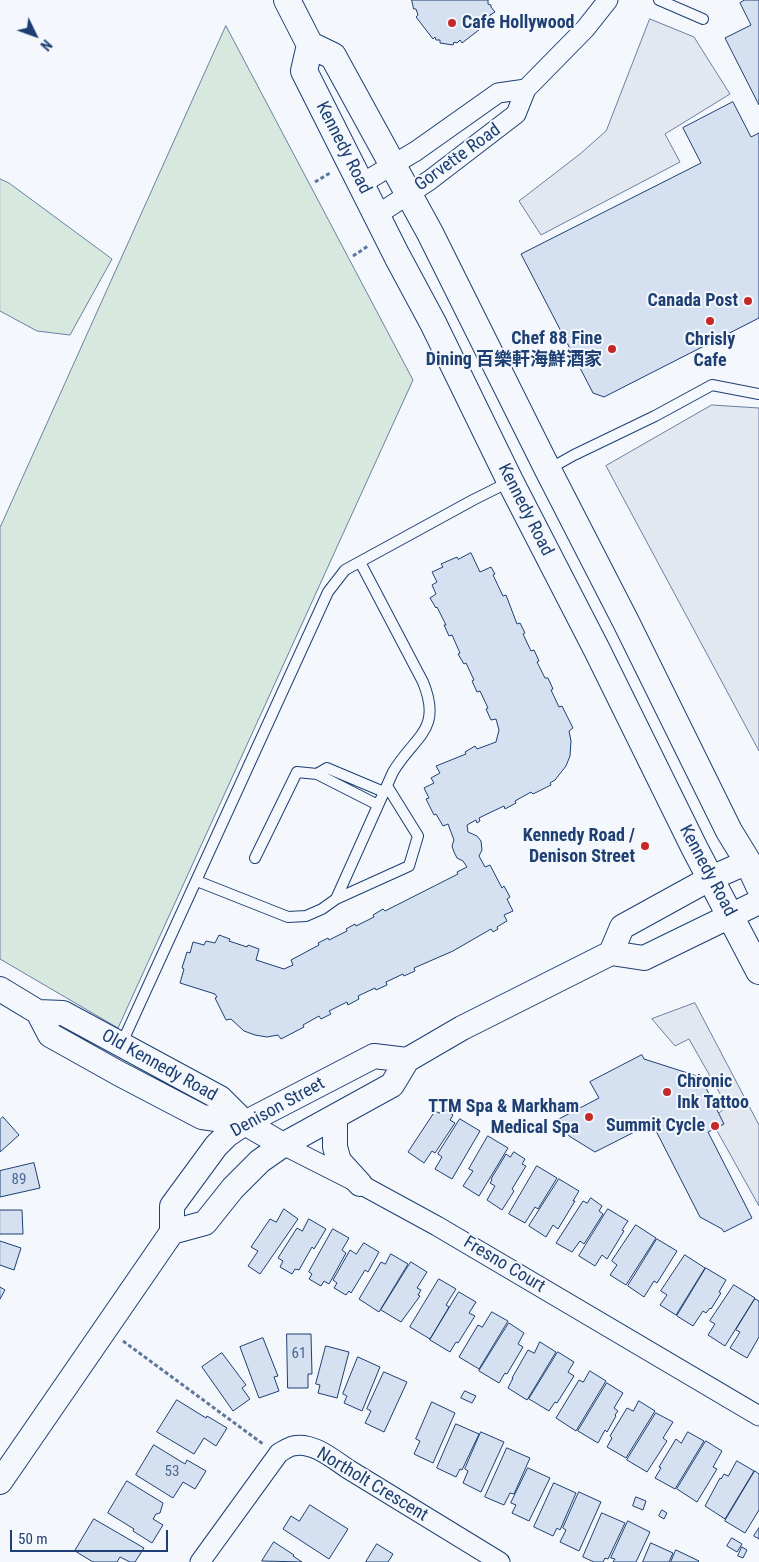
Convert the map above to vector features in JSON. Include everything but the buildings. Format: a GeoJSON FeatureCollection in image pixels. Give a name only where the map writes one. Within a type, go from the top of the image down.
{"type":"FeatureCollection","features":[{"type":"Feature","properties":{"kind":"main road"},"geometry":{"type":"LineString","coordinates":[[287,0],[310,46]]}},
{"type":"Feature","properties":{"kind":"main road","name":"Kennedy Road"},"geometry":{"type":"LineString","coordinates":[[759,886],[753,860],[729,831],[626,622],[409,194],[333,56],[310,46],[304,71],[433,323],[510,481],[597,650],[695,849],[712,878],[759,971]]}},
{"type":"Feature","properties":{"kind":"street","name":"Gorvette Road"},"geometry":{"type":"LineString","coordinates":[[377,216],[478,145],[516,114],[526,89],[585,29],[608,0]]}},
{"type":"Feature","properties":{"kind":"street","name":"Gorvette Road"},"geometry":{"type":"LineString","coordinates":[[361,184],[393,165],[498,93],[526,89]]}},
{"type":"Feature","properties":{"kind":"street"},"geometry":{"type":"LineString","coordinates":[[753,860],[712,878],[622,927],[611,953],[644,958],[759,902]]}},
{"type":"Feature","properties":{"kind":"street","name":"Denison Street"},"geometry":{"type":"LineString","coordinates":[[407,1060],[374,1056],[245,1123],[227,1135],[216,1146],[172,1206],[172,1232],[205,1223],[246,1174],[260,1161],[283,1146],[392,1085],[407,1060],[462,1028],[611,953]]}},
{"type":"Feature","properties":{"kind":"street","name":"Old Kennedy Road"},"geometry":{"type":"LineString","coordinates":[[0,990],[38,1012],[63,1013],[220,1098],[245,1123]]}},
{"type":"Feature","properties":{"kind":"street","name":"Old Kennedy Road"},"geometry":{"type":"LineString","coordinates":[[38,1012],[50,1035],[118,1073],[202,1117],[245,1123]]}},
{"type":"Feature","properties":{"kind":"street"},"geometry":{"type":"LineString","coordinates":[[336,1117],[335,1147],[339,1161],[360,1184]]}},
{"type":"Feature","properties":{"kind":"street","name":"Fresno Court"},"geometry":{"type":"LineString","coordinates":[[245,1123],[283,1146],[360,1184],[437,1226],[759,1416]]}},
{"type":"Feature","properties":{"kind":"street"},"geometry":{"type":"LineString","coordinates":[[0,1482],[172,1232]]}},
{"type":"Feature","properties":{"kind":"street","name":"Northolt Crescent"},"geometry":{"type":"LineString","coordinates":[[279,1454],[294,1445],[309,1447],[324,1453],[500,1562]]}},
{"type":"Feature","properties":{"kind":"street"},"geometry":{"type":"LineString","coordinates":[[200,1562],[279,1454]]}},
{"type":"Feature","properties":{"kind":"lane"},"geometry":{"type":"LineString","coordinates":[[659,0],[703,20]]}},
{"type":"Feature","properties":{"kind":"lane"},"geometry":{"type":"LineString","coordinates":[[548,470],[712,385],[759,394]]}},
{"type":"Feature","properties":{"kind":"lane"},"geometry":{"type":"LineString","coordinates":[[121,1045],[328,592],[345,570],[510,481]]}},
{"type":"Feature","properties":{"kind":"lane"},"geometry":{"type":"LineString","coordinates":[[336,899],[385,789],[401,758],[421,737],[430,710],[423,682],[360,562]]}},
{"type":"Feature","properties":{"kind":"lane"},"geometry":{"type":"LineString","coordinates":[[197,881],[288,917],[306,916],[322,909],[336,899],[408,866],[418,836],[385,789],[327,768],[317,774]]}},
{"type":"Feature","properties":{"kind":"lane"},"geometry":{"type":"LineString","coordinates":[[256,858],[297,772],[317,774],[378,805]]}},
{"type":"Feature","properties":{"kind":"path"},"geometry":{"type":"LineString","coordinates":[[315,182],[333,172]]}},
{"type":"Feature","properties":{"kind":"path"},"geometry":{"type":"LineString","coordinates":[[353,256],[371,244]]}},
{"type":"Feature","properties":{"kind":"path"},"geometry":{"type":"LineString","coordinates":[[138,1353],[279,1454]]}},
{"type":"Feature","properties":{"kind":"shaded area"},"geometry":{"type":"Polygon","coordinates":[[[650,19],[694,37],[730,94],[665,134],[680,162],[541,235],[519,201],[580,154],[606,131],[650,19]]]}},
{"type":"Feature","properties":{"kind":"shaded area"},"geometry":{"type":"Polygon","coordinates":[[[226,26],[413,380],[118,1028],[0,959],[0,528],[226,26]]]}},
{"type":"Feature","properties":{"kind":"shaded area"},"geometry":{"type":"Polygon","coordinates":[[[0,179],[9,183],[112,259],[70,335],[37,331],[0,311],[0,179]]]}},
{"type":"Feature","properties":{"kind":"shaded area"},"geometry":{"type":"Polygon","coordinates":[[[712,405],[759,408],[759,751],[606,466],[712,405]]]}},
{"type":"Feature","properties":{"kind":"shaded area"},"geometry":{"type":"Polygon","coordinates":[[[695,1003],[759,1125],[759,1206],[711,1120],[727,1106],[689,1039],[675,1046],[652,1019],[695,1003]]]}},
{"type":"Feature","properties":{"kind":"place","name":"Cafe Hollywood"},"geometry":{"type":"Point","coordinates":[452,23]}},
{"type":"Feature","properties":{"kind":"place","name":"Canada Post"},"geometry":{"type":"Point","coordinates":[748,301]}},
{"type":"Feature","properties":{"kind":"place","name":"Chrisly Cafe"},"geometry":{"type":"Point","coordinates":[710,321]}},
{"type":"Feature","properties":{"kind":"place","name":"Chef 88 Fine Dining 百樂軒海鮮酒家"},"geometry":{"type":"Point","coordinates":[612,349]}},
{"type":"Feature","properties":{"kind":"place","name":"Kennedy Road / Denison Street"},"geometry":{"type":"Point","coordinates":[645,846]}},
{"type":"Feature","properties":{"kind":"place","name":"Chronic Ink Tattoo"},"geometry":{"type":"Point","coordinates":[667,1092]}},
{"type":"Feature","properties":{"kind":"place","name":"TTM Spa & Markham Medical Spa"},"geometry":{"type":"Point","coordinates":[589,1117]}},
{"type":"Feature","properties":{"kind":"place","name":"Summit Cycle"},"geometry":{"type":"Point","coordinates":[715,1126]}}]}
